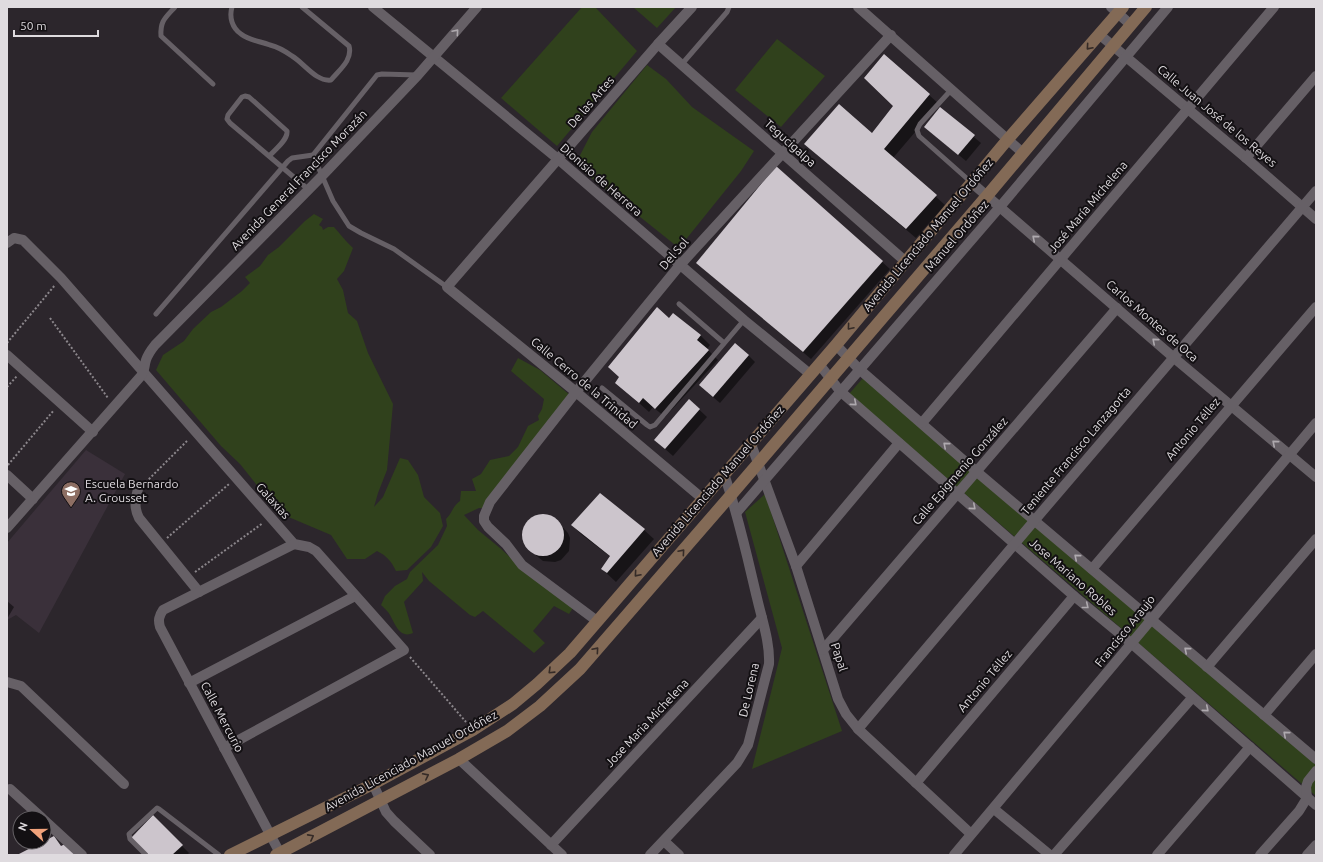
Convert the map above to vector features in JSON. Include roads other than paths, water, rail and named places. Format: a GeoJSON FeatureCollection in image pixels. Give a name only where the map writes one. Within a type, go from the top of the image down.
{"type":"FeatureCollection","features":[{"type":"Feature","properties":{"kind":"main road","name":"Avenida Licenciado Manuel Ordóñez"},"geometry":{"type":"LineString","coordinates":[[279,854],[459,759],[507,731],[540,706],[580,669],[732,495],[757,463],[986,197],[1146,7]]}},
{"type":"Feature","properties":{"kind":"main road","name":"Avenida Licenciado Manuel Ordóñez"},"geometry":{"type":"LineString","coordinates":[[230,855],[372,784],[473,730],[513,704],[570,653],[836,345],[1008,139],[1100,35],[1117,9]]}},
{"type":"Feature","properties":{"kind":"street","name":"Avenida General Francisco Morazán"},"geometry":{"type":"LineString","coordinates":[[144,372],[145,362],[149,353],[155,346],[309,190],[418,75],[477,7]]}},
{"type":"Feature","properties":{"kind":"street","name":"De las Artes"},"geometry":{"type":"LineString","coordinates":[[447,287],[658,44],[692,7]]}},
{"type":"Feature","properties":{"kind":"street"},"geometry":{"type":"LineString","coordinates":[[858,7],[1023,153]]}},
{"type":"Feature","properties":{"kind":"street","name":"Manuel Ordóñez"},"geometry":{"type":"LineString","coordinates":[[737,512],[999,208],[1168,7]]}},
{"type":"Feature","properties":{"kind":"street","name":"José María Michelena"},"geometry":{"type":"LineString","coordinates":[[922,423],[1274,7]]}},
{"type":"Feature","properties":{"kind":"street","name":"Dionisio de Herrera"},"geometry":{"type":"LineString","coordinates":[[379,9],[558,159],[680,266],[810,374]]}},
{"type":"Feature","properties":{"kind":"street"},"geometry":{"type":"LineString","coordinates":[[1117,9],[1131,25]]}},
{"type":"Feature","properties":{"kind":"street","name":"Del Sol"},"geometry":{"type":"LineString","coordinates":[[597,621],[522,565],[506,544],[488,527],[484,521],[484,516],[490,502],[576,392],[680,266],[891,35]]}},
{"type":"Feature","properties":{"kind":"street","name":"Calle Juan José de los Reyes"},"geometry":{"type":"LineString","coordinates":[[1100,35],[1127,56],[1316,219]]}},
{"type":"Feature","properties":{"kind":"street","name":"Tegucigalpa"},"geometry":{"type":"LineString","coordinates":[[658,44],[905,262]]}},
{"type":"Feature","properties":{"kind":"street"},"geometry":{"type":"LineString","coordinates":[[1246,158],[1316,76]]}},
{"type":"Feature","properties":{"kind":"street","name":"Carlos Montes de Oca"},"geometry":{"type":"LineString","coordinates":[[972,183],[986,197],[1230,406],[1316,477]]}},
{"type":"Feature","properties":{"kind":"street","name":"Teniente Francisco Lanzagorta"},"geometry":{"type":"LineString","coordinates":[[858,729],[1173,357],[1316,191]]}},
{"type":"Feature","properties":{"kind":"street","name":"Galaxias"},"geometry":{"type":"LineString","coordinates":[[11,240],[23,240],[61,278],[294,544]]}},
{"type":"Feature","properties":{"kind":"street","name":"Calle Cerro de la Trinidad"},"geometry":{"type":"LineString","coordinates":[[447,287],[576,392],[703,499]]}},
{"type":"Feature","properties":{"kind":"street","name":"Antonio Téllez"},"geometry":{"type":"LineString","coordinates":[[1092,569],[1316,307]]}},
{"type":"Feature","properties":{"kind":"street","name":"Calle Epigmenio González"},"geometry":{"type":"LineString","coordinates":[[823,650],[1117,308]]}},
{"type":"Feature","properties":{"kind":"street","name":"Jose Mariano Robles"},"geometry":{"type":"LineString","coordinates":[[836,345],[859,369],[977,472],[1316,759]]}},
{"type":"Feature","properties":{"kind":"street"},"geometry":{"type":"LineString","coordinates":[[7,355],[92,432]]}},
{"type":"Feature","properties":{"kind":"street","name":"Jose Mariano Robles"},"geometry":{"type":"LineString","coordinates":[[819,364],[840,391],[899,444],[1074,596],[1131,643],[1316,805]]}},
{"type":"Feature","properties":{"kind":"street"},"geometry":{"type":"LineString","coordinates":[[7,528],[144,372]]}},
{"type":"Feature","properties":{"kind":"street","name":"Francisco Araujo"},"geometry":{"type":"LineString","coordinates":[[954,855],[1316,423]]}},
{"type":"Feature","properties":{"kind":"street","name":"Papal"},"geometry":{"type":"LineString","coordinates":[[751,444],[796,566],[838,699],[846,714],[858,729],[971,834]]}},
{"type":"Feature","properties":{"kind":"street"},"geometry":{"type":"LineString","coordinates":[[796,566],[899,444]]}},
{"type":"Feature","properties":{"kind":"street","name":"De Lorena"},"geometry":{"type":"LineString","coordinates":[[650,855],[737,763],[748,745],[769,664],[770,653],[737,512],[724,474]]}},
{"type":"Feature","properties":{"kind":"street"},"geometry":{"type":"LineString","coordinates":[[7,475],[33,499]]}},
{"type":"Feature","properties":{"kind":"street"},"geometry":{"type":"LineString","coordinates":[[138,490],[134,503],[139,518],[199,592],[294,544],[309,547],[316,551],[404,650],[224,748]]}},
{"type":"Feature","properties":{"kind":"street"},"geometry":{"type":"LineString","coordinates":[[1207,667],[1316,539]]}},
{"type":"Feature","properties":{"kind":"street","name":"Calle Mercurio"},"geometry":{"type":"LineString","coordinates":[[199,592],[163,610],[159,617],[160,627],[279,854]]}},
{"type":"Feature","properties":{"kind":"street"},"geometry":{"type":"LineString","coordinates":[[189,683],[355,596]]}},
{"type":"Feature","properties":{"kind":"street","name":"Antonio Téllez"},"geometry":{"type":"LineString","coordinates":[[916,783],[1074,596]]}},
{"type":"Feature","properties":{"kind":"street","name":"Jose Maria Michelena"},"geometry":{"type":"LineString","coordinates":[[552,845],[762,618]]}},
{"type":"Feature","properties":{"kind":"street"},"geometry":{"type":"LineString","coordinates":[[1264,715],[1316,654]]}},
{"type":"Feature","properties":{"kind":"street"},"geometry":{"type":"LineString","coordinates":[[7,682],[21,686],[124,784]]}},
{"type":"Feature","properties":{"kind":"street"},"geometry":{"type":"LineString","coordinates":[[1054,855],[1192,698]]}},
{"type":"Feature","properties":{"kind":"street"},"geometry":{"type":"LineString","coordinates":[[1157,855],[1250,747]]}},
{"type":"Feature","properties":{"kind":"street"},"geometry":{"type":"LineString","coordinates":[[459,759],[562,855]]}},
{"type":"Feature","properties":{"kind":"street"},"geometry":{"type":"LineString","coordinates":[[1260,855],[1299,811],[1307,798],[1306,787],[1310,776],[1316,770]]}},
{"type":"Feature","properties":{"kind":"street"},"geometry":{"type":"LineString","coordinates":[[372,784],[386,812],[430,855]]}},
{"type":"Feature","properties":{"kind":"street"},"geometry":{"type":"LineString","coordinates":[[10,788],[33,810]]}},
{"type":"Feature","properties":{"kind":"street"},"geometry":{"type":"LineString","coordinates":[[994,809],[1050,855]]}},
{"type":"Feature","properties":{"kind":"street"},"geometry":{"type":"LineString","coordinates":[[52,827],[82,855]]}},
{"type":"Feature","properties":{"kind":"street"},"geometry":{"type":"LineString","coordinates":[[664,841],[679,855]]}},
{"type":"Feature","properties":{"kind":"street"},"geometry":{"type":"LineString","coordinates":[[1307,855],[1316,845]]}},
{"type":"Feature","properties":{"kind":"lane"},"geometry":{"type":"LineString","coordinates":[[175,7],[163,20],[161,36],[213,84]]}},
{"type":"Feature","properties":{"kind":"lane"},"geometry":{"type":"LineString","coordinates":[[232,7],[230,14],[231,20],[234,27],[240,34],[251,40],[282,49],[321,79],[330,80],[350,56],[349,46],[302,7]]}},
{"type":"Feature","properties":{"kind":"lane"},"geometry":{"type":"LineString","coordinates":[[682,64],[727,12],[729,7]]}},
{"type":"Feature","properties":{"kind":"lane"},"geometry":{"type":"LineString","coordinates":[[156,314],[282,167],[292,158],[313,155],[378,75],[418,75]]}},
{"type":"Feature","properties":{"kind":"lane"},"geometry":{"type":"LineString","coordinates":[[952,89],[920,124],[917,130],[919,136],[972,183]]}},
{"type":"Feature","properties":{"kind":"lane"},"geometry":{"type":"LineString","coordinates":[[270,156],[287,135],[286,131],[249,97],[244,96],[228,115],[228,119],[282,167],[309,190]]}},
{"type":"Feature","properties":{"kind":"lane"},"geometry":{"type":"LineString","coordinates":[[313,155],[335,206],[349,226],[394,249],[447,287]]}},
{"type":"Feature","properties":{"kind":"lane"},"geometry":{"type":"LineString","coordinates":[[679,304],[724,343]]}},
{"type":"Feature","properties":{"kind":"lane"},"geometry":{"type":"LineString","coordinates":[[602,388],[647,425],[650,427],[655,425],[744,320]]}},
{"type":"Feature","properties":{"kind":"lane"},"geometry":{"type":"LineString","coordinates":[[146,855],[130,840],[129,834],[157,808],[219,855]]}},
{"type":"Feature","properties":{"kind":"place","name":"Escuela Bernardo A. Grousset"},"geometry":{"type":"Point","coordinates":[71,508]}}]}
